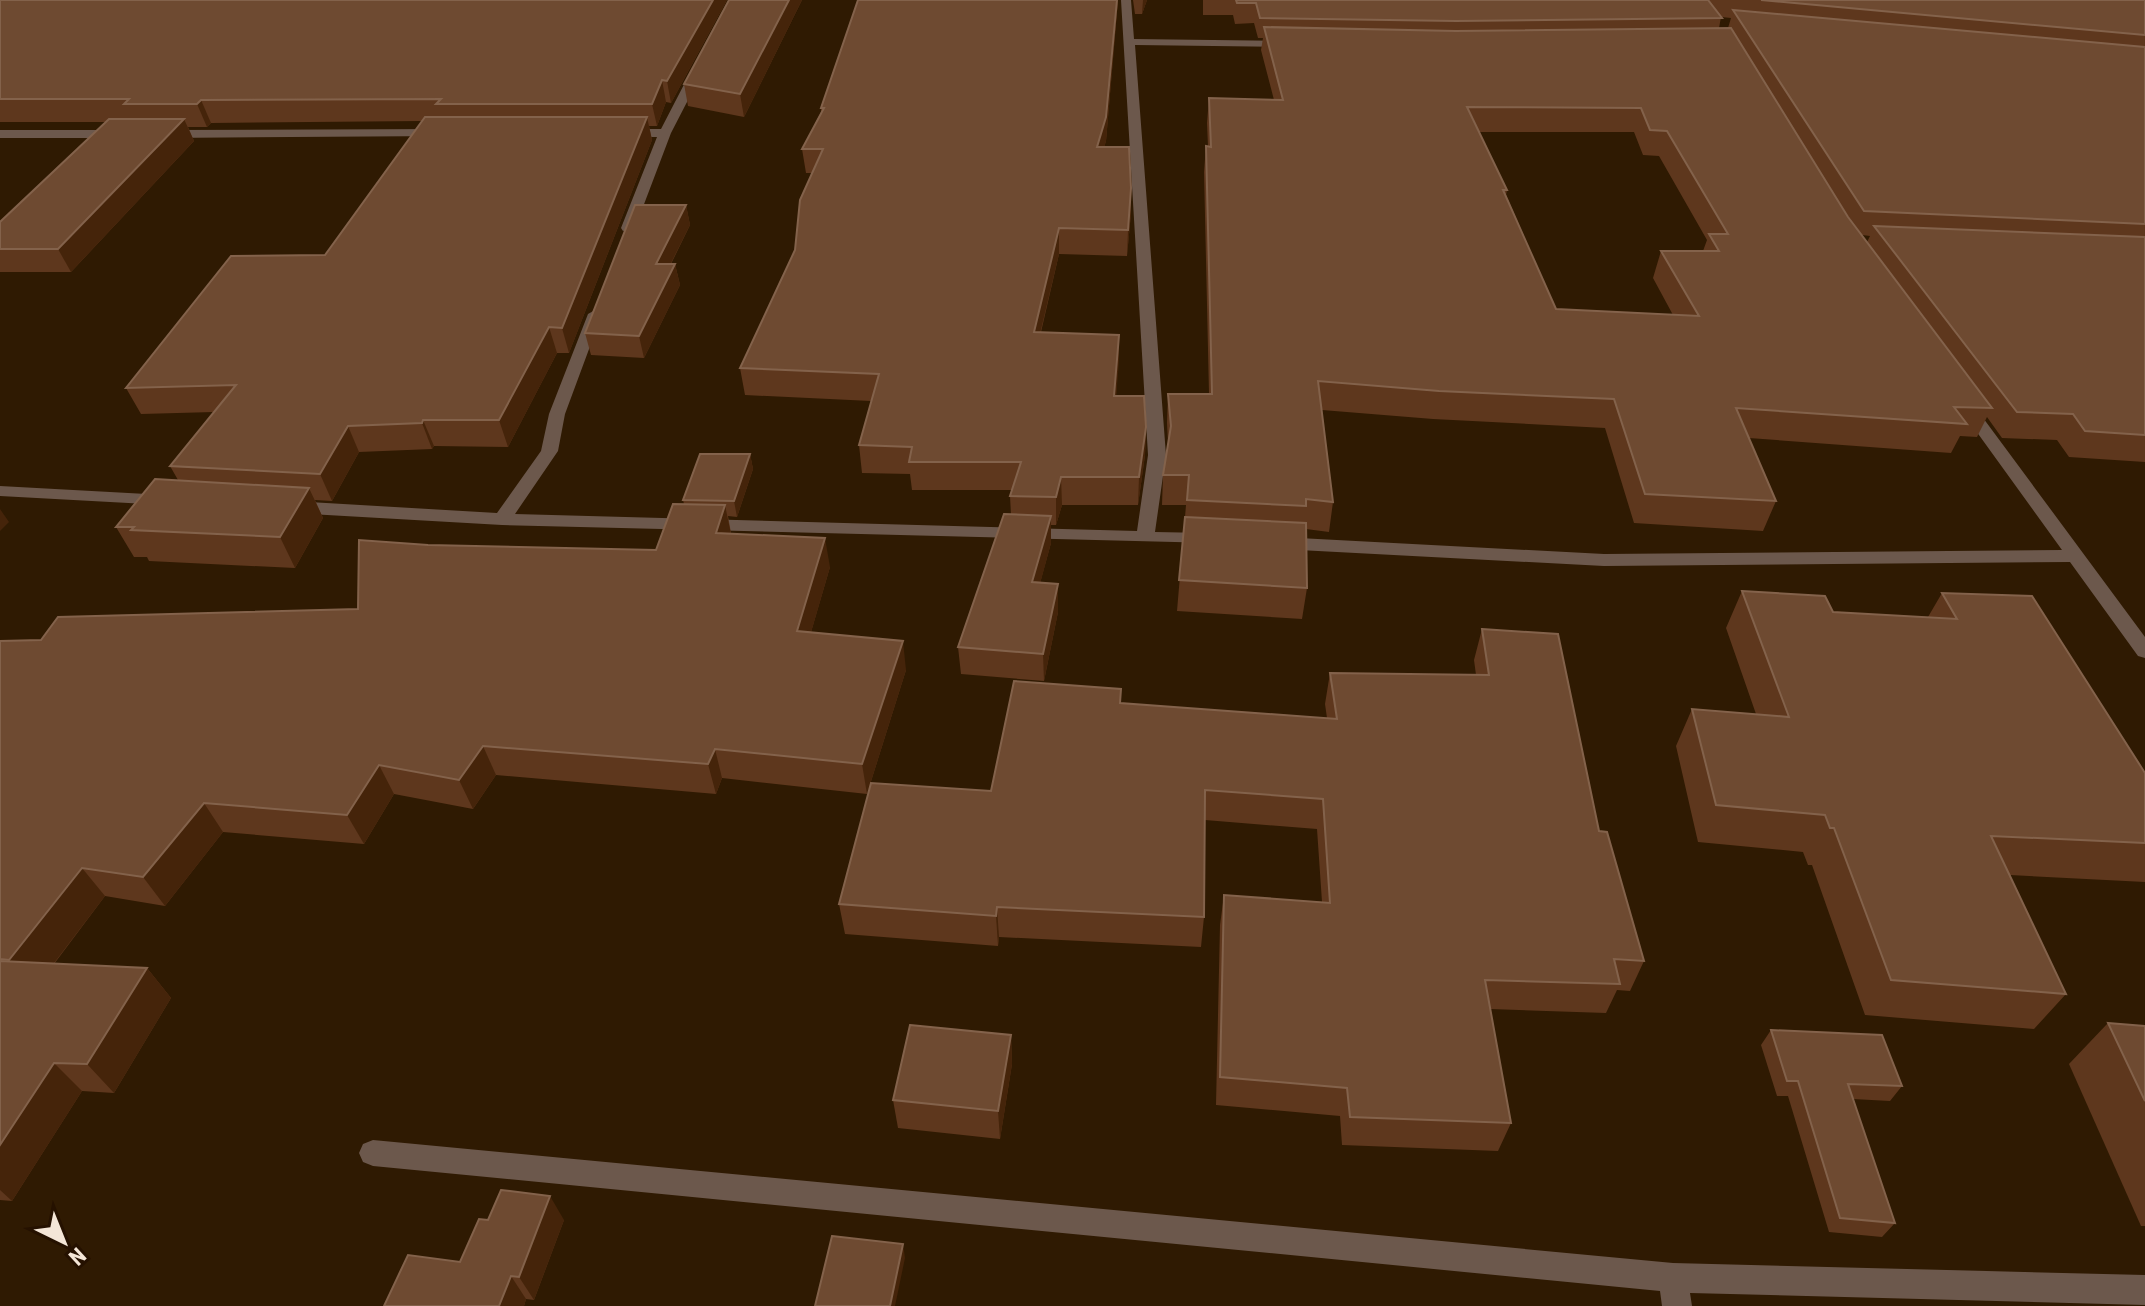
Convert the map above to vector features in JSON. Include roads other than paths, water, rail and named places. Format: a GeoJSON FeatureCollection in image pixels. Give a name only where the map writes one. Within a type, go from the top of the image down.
{"type":"FeatureCollection","features":[{"type":"Feature","properties":{"kind":"street"},"geometry":{"type":"LineString","coordinates":[[1126,0],[1157,455],[1145,536]]}},
{"type":"Feature","properties":{"kind":"street"},"geometry":{"type":"LineString","coordinates":[[1127,42],[1309,45]]}},
{"type":"Feature","properties":{"kind":"street"},"geometry":{"type":"LineString","coordinates":[[625,236],[665,133],[707,53]]}},
{"type":"Feature","properties":{"kind":"street"},"geometry":{"type":"LineString","coordinates":[[158,134],[459,133]]}},
{"type":"Feature","properties":{"kind":"street"},"geometry":{"type":"LineString","coordinates":[[618,133],[665,133]]}},
{"type":"Feature","properties":{"kind":"street"},"geometry":{"type":"LineString","coordinates":[[0,134],[143,134]]}},
{"type":"Feature","properties":{"kind":"street"},"geometry":{"type":"LineString","coordinates":[[502,519],[549,451],[557,414],[603,295]]}},
{"type":"Feature","properties":{"kind":"street"},"geometry":{"type":"LineString","coordinates":[[1957,393],[2145,651]]}},
{"type":"Feature","properties":{"kind":"street"},"geometry":{"type":"LineString","coordinates":[[0,491],[188,501]]}},
{"type":"Feature","properties":{"kind":"street"},"geometry":{"type":"LineString","coordinates":[[267,506],[502,519],[1224,540]]}},
{"type":"Feature","properties":{"kind":"street"},"geometry":{"type":"LineString","coordinates":[[1255,541],[1604,560],[2075,556]]}},
{"type":"Feature","properties":{"kind":"street"},"geometry":{"type":"LineString","coordinates":[[373,1153],[1675,1292],[2145,1290]]}}]}
